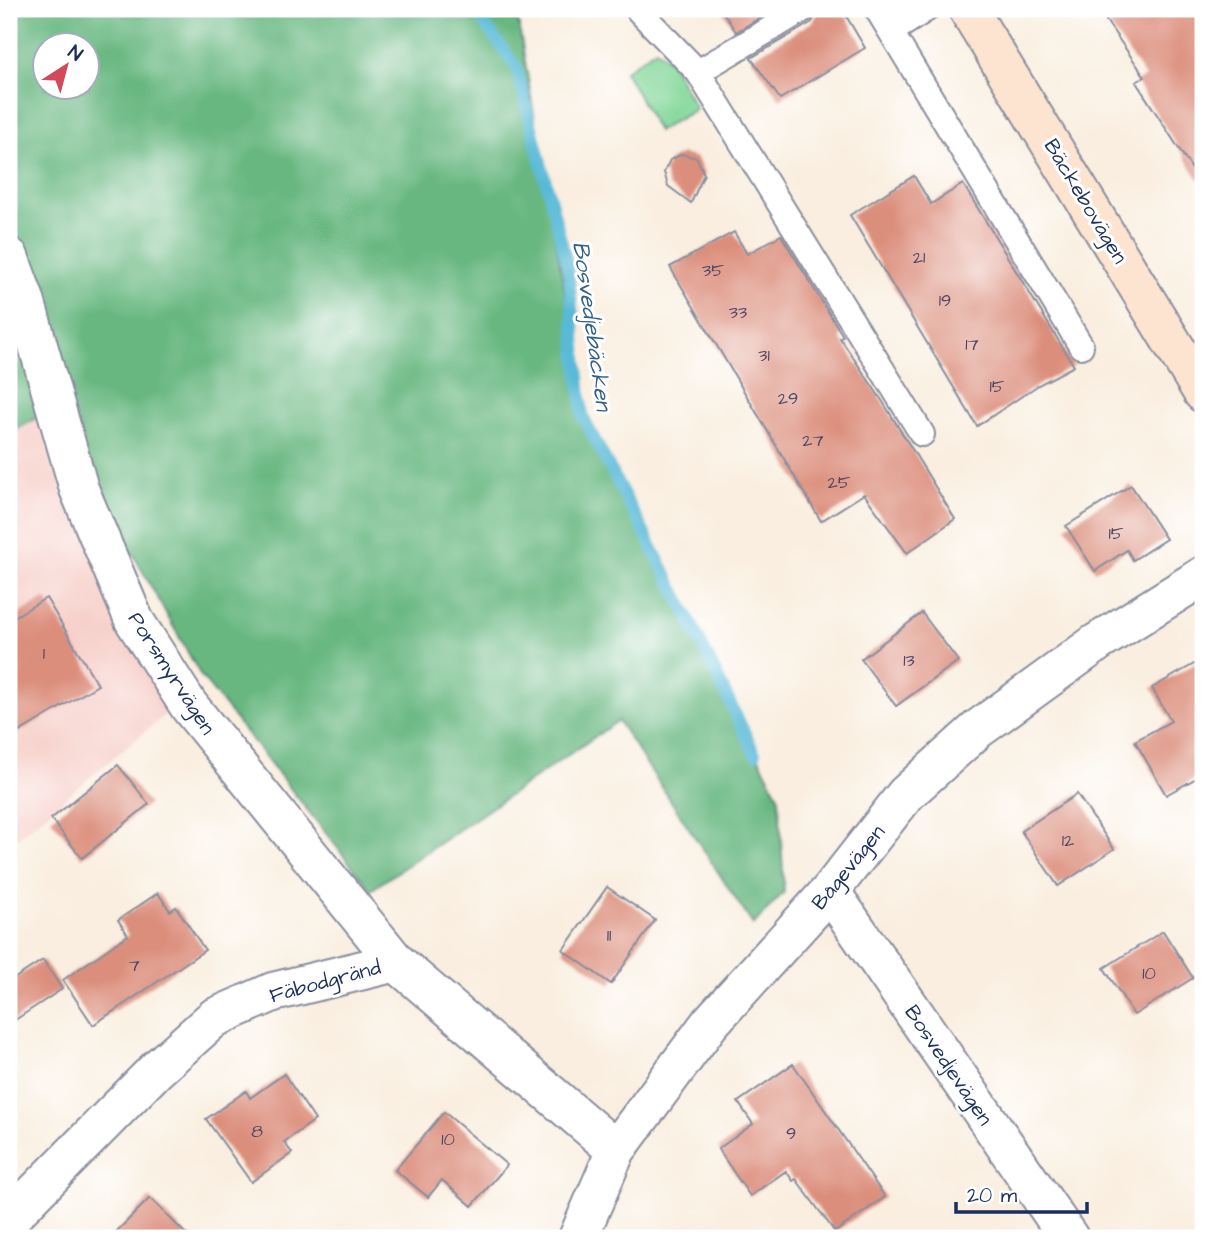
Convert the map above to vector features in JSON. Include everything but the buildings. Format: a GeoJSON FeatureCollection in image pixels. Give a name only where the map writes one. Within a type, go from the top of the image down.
{"type":"FeatureCollection","features":[{"type":"Feature","properties":{"kind":"street","name":"Bäckebovägen"},"geometry":{"type":"LineString","coordinates":[[968,9],[1203,393]]}},
{"type":"Feature","properties":{"kind":"street","name":"Porsmyrvägen"},"geometry":{"type":"LineString","coordinates":[[9,257],[33,326],[79,489],[134,620],[189,706],[396,962]]}},
{"type":"Feature","properties":{"kind":"street","name":"Bågevägen"},"geometry":{"type":"LineString","coordinates":[[578,1238],[616,1150],[710,1023],[830,891],[906,794],[978,729],[1098,642],[1203,576]]}},
{"type":"Feature","properties":{"kind":"street","name":"Bosvedjevägen"},"geometry":{"type":"LineString","coordinates":[[830,891],[1069,1238]]}},
{"type":"Feature","properties":{"kind":"street","name":"Fäbodgränd"},"geometry":{"type":"LineString","coordinates":[[9,1219],[158,1069],[214,1018],[273,992],[396,962],[616,1150]]}},
{"type":"Feature","properties":{"kind":"lane"},"geometry":{"type":"LineString","coordinates":[[698,72],[804,9]]}},
{"type":"Feature","properties":{"kind":"lane"},"geometry":{"type":"LineString","coordinates":[[877,9],[1081,346]]}},
{"type":"Feature","properties":{"kind":"lane"},"geometry":{"type":"LineString","coordinates":[[891,32],[927,9]]}},
{"type":"Feature","properties":{"kind":"lane"},"geometry":{"type":"LineString","coordinates":[[639,11],[698,72],[922,435]]}},
{"type":"Feature","properties":{"kind":"shaded area"},"geometry":{"type":"Polygon","coordinates":[[[51,408],[172,709],[9,845],[9,434],[51,408]]]}},
{"type":"Feature","properties":{"kind":"green space"},"geometry":{"type":"Polygon","coordinates":[[[9,9],[516,9],[585,410],[779,798],[784,892],[753,925],[618,721],[371,890],[201,676],[52,409],[9,434],[9,9]]]}},
{"type":"Feature","properties":{"kind":"green space"},"geometry":{"type":"Polygon","coordinates":[[[656,49],[671,62],[696,109],[658,131],[625,71],[656,49]]]}},
{"type":"Feature","properties":{"kind":"waterway","name":"Bosvedjebäcken"},"geometry":{"type":"LineString","coordinates":[[473,9],[516,66],[568,267],[583,417],[682,604],[755,754]]}}]}
